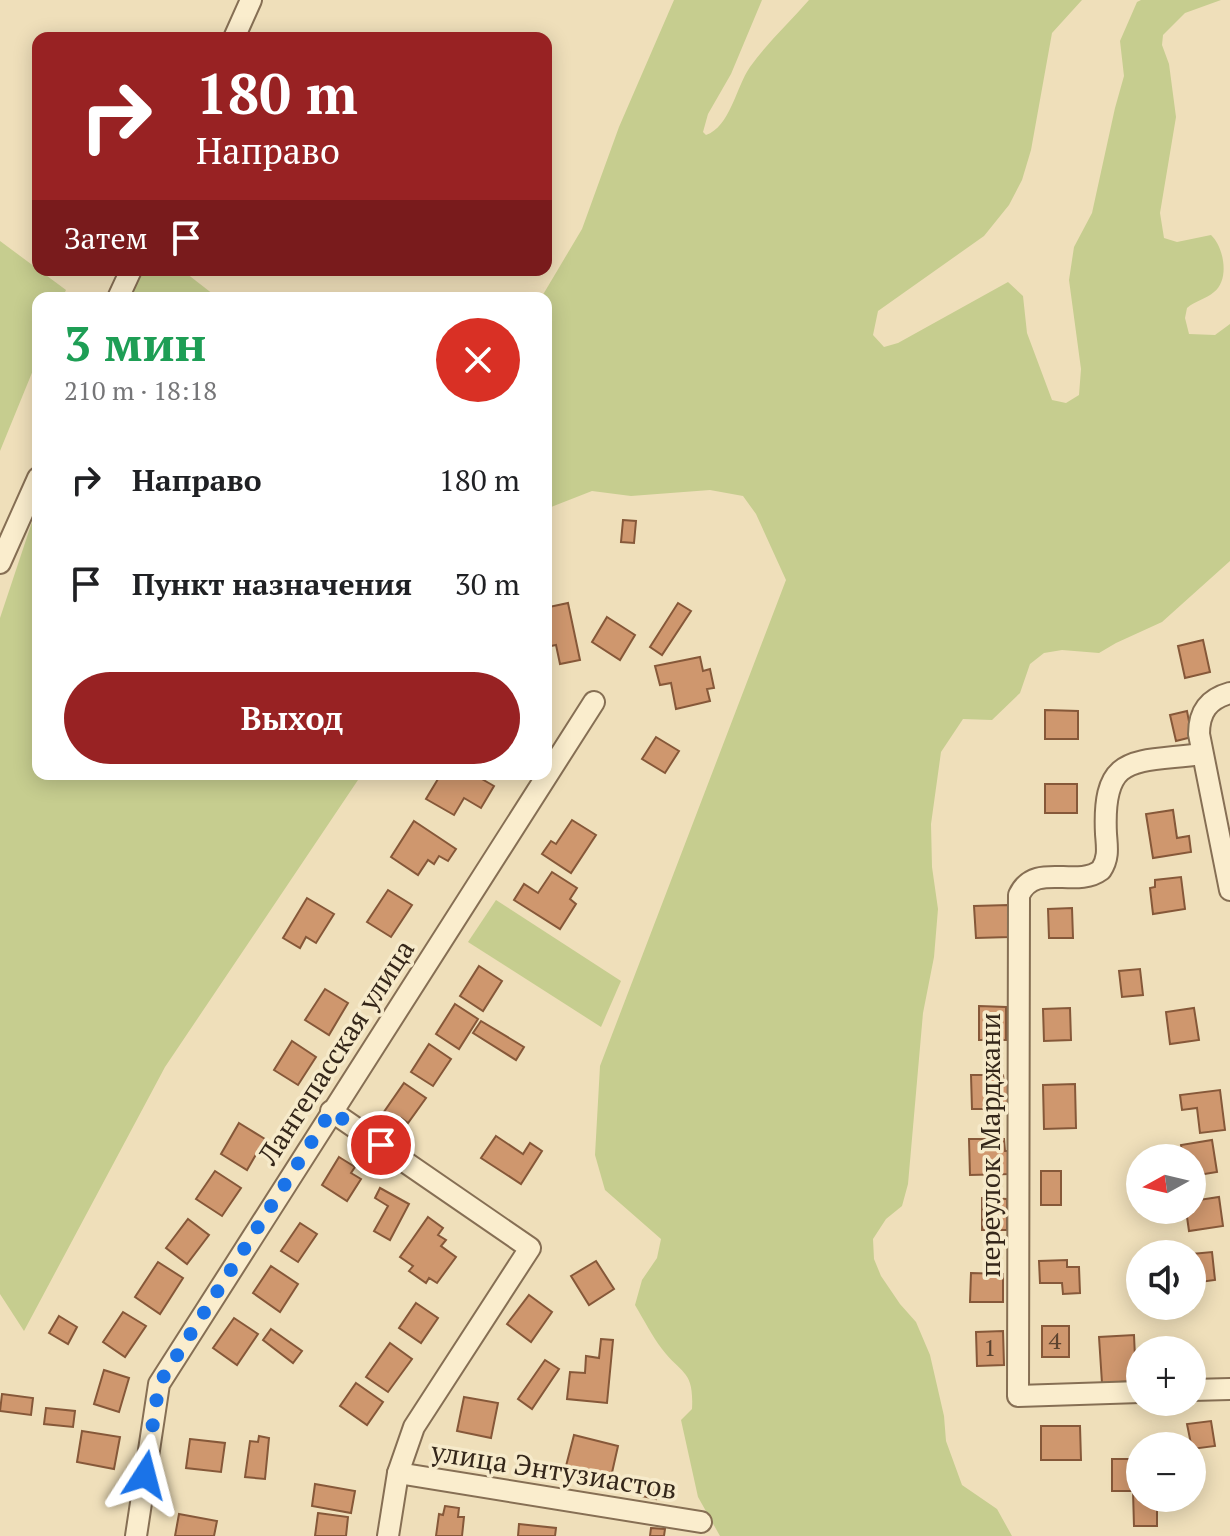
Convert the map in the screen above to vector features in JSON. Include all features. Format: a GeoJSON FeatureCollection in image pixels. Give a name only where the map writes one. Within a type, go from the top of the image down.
{"type":"FeatureCollection","features":[{"type":"Feature","properties":{"kind":"street"},"geometry":{"type":"LineString","coordinates":[[237,32],[251,0]]}},
{"type":"Feature","properties":{"kind":"street"},"geometry":{"type":"LineString","coordinates":[[0,563],[32,491]]}},
{"type":"Feature","properties":{"kind":"street"},"geometry":{"type":"LineString","coordinates":[[1227,694],[1210,702],[1199,720],[1201,754],[1230,890]]}},
{"type":"Feature","properties":{"kind":"street","name":"Лангепасская улица"},"geometry":{"type":"LineString","coordinates":[[552,767],[594,702]]}},
{"type":"Feature","properties":{"kind":"street","name":"переулок Марджани"},"geometry":{"type":"LineString","coordinates":[[1126,1392],[1018,1396],[1019,895],[1024,884],[1032,879],[1089,876],[1101,870],[1107,854],[1105,806],[1108,789],[1121,770],[1133,764],[1201,754]]}},
{"type":"Feature","properties":{"kind":"street","name":"Лангепасская улица"},"geometry":{"type":"LineString","coordinates":[[136,1536],[159,1384],[544,780]]}},
{"type":"Feature","properties":{"kind":"street","name":"улица Энтузиастов"},"geometry":{"type":"LineString","coordinates":[[331,1111],[530,1248],[414,1427],[398,1473],[388,1536]]}},
{"type":"Feature","properties":{"kind":"street"},"geometry":{"type":"LineString","coordinates":[[1206,1390],[1230,1389]]}},
{"type":"Feature","properties":{"kind":"street","name":"улица Энтузиастов"},"geometry":{"type":"LineString","coordinates":[[398,1473],[701,1522]]}},
{"type":"Feature","properties":{"kind":"green space"},"geometry":{"type":"Polygon","coordinates":[[[674,0],[762,0],[731,74],[708,114],[703,132],[706,135],[714,131],[727,115],[745,75],[757,58],[809,0],[1082,0],[1052,33],[1031,150],[1022,180],[1009,205],[984,236],[878,311],[873,335],[884,347],[898,343],[1008,282],[1023,296],[1027,333],[1052,400],[1066,403],[1079,395],[1081,369],[1069,280],[1074,247],[1092,213],[1124,76],[1120,41],[1137,2],[1141,0],[1221,0],[1185,13],[1163,35],[1162,45],[1169,64],[1176,117],[1160,213],[1164,238],[1177,242],[1211,235],[1222,255],[1224,272],[1219,287],[1187,308],[1185,318],[1189,334],[1215,335],[1230,324],[1230,561],[1162,622],[1099,653],[1062,650],[1044,653],[1030,664],[1020,693],[992,720],[963,719],[941,752],[931,824],[932,867],[938,909],[934,957],[923,1013],[908,1184],[902,1206],[886,1219],[873,1239],[874,1259],[881,1276],[916,1322],[930,1355],[944,1416],[946,1441],[962,1485],[997,1509],[1012,1536],[720,1536],[698,1497],[681,1420],[692,1409],[689,1380],[658,1344],[635,1305],[642,1280],[657,1258],[661,1239],[605,1190],[595,1155],[600,1066],[786,580],[756,514],[743,496],[710,490],[631,496],[592,491],[552,507],[552,292],[545,292],[582,229],[619,127],[674,0]]]}},
{"type":"Feature","properties":{"kind":"green space"},"geometry":{"type":"Polygon","coordinates":[[[0,241],[32,265],[32,276],[47,276],[66,290],[32,292],[32,373],[0,451],[0,241]]]}},
{"type":"Feature","properties":{"kind":"green space"},"geometry":{"type":"Polygon","coordinates":[[[139,276],[190,276],[210,292],[132,292],[139,276]]]}},
{"type":"Feature","properties":{"kind":"green space"},"geometry":{"type":"Polygon","coordinates":[[[32,522],[32,780],[358,780],[165,1067],[24,1331],[0,1294],[0,618],[32,522]]]}},
{"type":"Feature","properties":{"kind":"green space"},"geometry":{"type":"Polygon","coordinates":[[[496,900],[621,981],[601,1027],[468,942],[496,900]]]}},
{"type":"Feature","properties":{"kind":"building"},"geometry":{"type":"Polygon","coordinates":[[[623,520],[636,521],[634,543],[621,542],[623,520]]]}},
{"type":"Feature","properties":{"kind":"building"},"geometry":{"type":"Polygon","coordinates":[[[568,603],[580,660],[560,664],[556,645],[552,646],[552,606],[568,603]]]}},
{"type":"Feature","properties":{"kind":"building"},"geometry":{"type":"Polygon","coordinates":[[[678,603],[691,611],[662,655],[650,647],[678,603]]]}},
{"type":"Feature","properties":{"kind":"building"},"geometry":{"type":"Polygon","coordinates":[[[607,617],[635,635],[620,660],[592,642],[607,617]]]}},
{"type":"Feature","properties":{"kind":"building"},"geometry":{"type":"Polygon","coordinates":[[[1203,640],[1210,672],[1185,678],[1178,646],[1203,640]]]}},
{"type":"Feature","properties":{"kind":"building"},"geometry":{"type":"Polygon","coordinates":[[[700,657],[703,671],[710,669],[714,688],[707,689],[710,701],[676,709],[671,683],[660,685],[655,666],[700,657]]]}},
{"type":"Feature","properties":{"kind":"building"},"geometry":{"type":"Polygon","coordinates":[[[1045,710],[1078,711],[1078,739],[1045,739],[1045,710]]]}},
{"type":"Feature","properties":{"kind":"building"},"geometry":{"type":"Polygon","coordinates":[[[1187,711],[1192,737],[1176,741],[1170,715],[1187,711]]]}},
{"type":"Feature","properties":{"kind":"building"},"geometry":{"type":"Polygon","coordinates":[[[656,737],[679,751],[665,773],[642,759],[656,737]]]}},
{"type":"Feature","properties":{"kind":"building"},"geometry":{"type":"Polygon","coordinates":[[[437,780],[484,780],[494,786],[481,808],[464,798],[454,815],[426,799],[437,780]]]}},
{"type":"Feature","properties":{"kind":"building"},"geometry":{"type":"Polygon","coordinates":[[[1045,784],[1077,784],[1077,813],[1045,813],[1045,784]]]}},
{"type":"Feature","properties":{"kind":"building"},"geometry":{"type":"Polygon","coordinates":[[[1173,810],[1177,838],[1189,836],[1191,852],[1153,858],[1146,814],[1173,810]]]}},
{"type":"Feature","properties":{"kind":"building"},"geometry":{"type":"Polygon","coordinates":[[[572,820],[596,835],[571,873],[542,854],[551,841],[556,844],[572,820]]]}},
{"type":"Feature","properties":{"kind":"building"},"geometry":{"type":"Polygon","coordinates":[[[414,821],[456,849],[448,861],[439,856],[434,864],[428,860],[418,875],[391,857],[414,821]]]}},
{"type":"Feature","properties":{"kind":"building"},"geometry":{"type":"Polygon","coordinates":[[[552,872],[577,888],[570,899],[576,904],[560,929],[514,900],[524,884],[538,893],[552,872]]]}},
{"type":"Feature","properties":{"kind":"building"},"geometry":{"type":"Polygon","coordinates":[[[1181,877],[1185,909],[1153,914],[1150,888],[1155,887],[1155,880],[1181,877]]]}},
{"type":"Feature","properties":{"kind":"building"},"geometry":{"type":"Polygon","coordinates":[[[388,890],[412,905],[391,937],[367,922],[388,890]]]}},
{"type":"Feature","properties":{"kind":"building"},"geometry":{"type":"Polygon","coordinates":[[[307,898],[334,914],[316,943],[306,937],[300,948],[283,938],[307,898]]]}},
{"type":"Feature","properties":{"kind":"building"},"geometry":{"type":"Polygon","coordinates":[[[1008,905],[1010,937],[976,938],[974,906],[1008,905]]]}},
{"type":"Feature","properties":{"kind":"building"},"geometry":{"type":"Polygon","coordinates":[[[1072,908],[1073,938],[1049,938],[1048,909],[1072,908]]]}},
{"type":"Feature","properties":{"kind":"building"},"geometry":{"type":"Polygon","coordinates":[[[479,966],[502,981],[483,1011],[460,996],[479,966]]]}},
{"type":"Feature","properties":{"kind":"building"},"geometry":{"type":"Polygon","coordinates":[[[1140,969],[1143,995],[1122,997],[1119,971],[1140,969]]]}},
{"type":"Feature","properties":{"kind":"building"},"geometry":{"type":"Polygon","coordinates":[[[325,989],[348,1003],[329,1035],[305,1020],[325,989]]]}},
{"type":"Feature","properties":{"kind":"building"},"geometry":{"type":"Polygon","coordinates":[[[455,1004],[478,1019],[459,1049],[436,1034],[455,1004]]]}},
{"type":"Feature","properties":{"kind":"building"},"geometry":{"type":"Polygon","coordinates":[[[979,1006],[1006,1007],[1006,1040],[979,1040],[979,1006]]]}},
{"type":"Feature","properties":{"kind":"building"},"geometry":{"type":"Polygon","coordinates":[[[1070,1008],[1071,1040],[1044,1041],[1043,1009],[1070,1008]]]}},
{"type":"Feature","properties":{"kind":"building"},"geometry":{"type":"Polygon","coordinates":[[[1194,1008],[1199,1040],[1170,1044],[1166,1012],[1194,1008]]]}},
{"type":"Feature","properties":{"kind":"building"},"geometry":{"type":"Polygon","coordinates":[[[481,1021],[524,1047],[516,1060],[473,1033],[481,1021]]]}},
{"type":"Feature","properties":{"kind":"building"},"geometry":{"type":"Polygon","coordinates":[[[292,1041],[316,1057],[298,1085],[274,1070],[292,1041]]]}},
{"type":"Feature","properties":{"kind":"building"},"geometry":{"type":"Polygon","coordinates":[[[429,1044],[451,1059],[433,1086],[411,1072],[429,1044]]]}},
{"type":"Feature","properties":{"kind":"building"},"geometry":{"type":"Polygon","coordinates":[[[971,1075],[1003,1075],[1004,1084],[1010,1084],[1010,1109],[972,1109],[971,1075]]]}},
{"type":"Feature","properties":{"kind":"building"},"geometry":{"type":"Polygon","coordinates":[[[404,1083],[426,1098],[408,1123],[401,1118],[393,1129],[379,1119],[404,1083]]]}},
{"type":"Feature","properties":{"kind":"building"},"geometry":{"type":"Polygon","coordinates":[[[1075,1084],[1076,1128],[1044,1129],[1043,1085],[1075,1084]]]}},
{"type":"Feature","properties":{"kind":"building"},"geometry":{"type":"Polygon","coordinates":[[[1220,1090],[1225,1130],[1200,1133],[1197,1108],[1182,1110],[1180,1095],[1220,1090]]]}},
{"type":"Feature","properties":{"kind":"building"},"geometry":{"type":"Polygon","coordinates":[[[239,1123],[265,1139],[247,1170],[221,1154],[239,1123]]]}},
{"type":"Feature","properties":{"kind":"building"},"geometry":{"type":"Polygon","coordinates":[[[496,1136],[523,1154],[530,1143],[542,1151],[521,1184],[481,1158],[496,1136]]]}},
{"type":"Feature","properties":{"kind":"building"},"geometry":{"type":"Polygon","coordinates":[[[969,1139],[1004,1139],[1005,1151],[1010,1151],[1011,1174],[970,1175],[969,1139]]]}},
{"type":"Feature","properties":{"kind":"building"},"geometry":{"type":"Polygon","coordinates":[[[1212,1140],[1217,1172],[1206,1174],[1206,1144],[1187,1144],[1212,1140]]]}},
{"type":"Feature","properties":{"kind":"building"},"geometry":{"type":"Polygon","coordinates":[[[339,1157],[355,1167],[351,1173],[361,1179],[347,1201],[322,1185],[339,1157]]]}},
{"type":"Feature","properties":{"kind":"building"},"geometry":{"type":"Polygon","coordinates":[[[215,1171],[241,1188],[222,1216],[196,1199],[215,1171]]]}},
{"type":"Feature","properties":{"kind":"building"},"geometry":{"type":"Polygon","coordinates":[[[1041,1171],[1061,1171],[1061,1205],[1041,1205],[1041,1171]]]}},
{"type":"Feature","properties":{"kind":"building"},"geometry":{"type":"Polygon","coordinates":[[[380,1188],[409,1204],[390,1240],[374,1231],[388,1206],[375,1198],[380,1188]]]}},
{"type":"Feature","properties":{"kind":"building"},"geometry":{"type":"Polygon","coordinates":[[[1219,1197],[1223,1226],[1189,1231],[1188,1224],[1206,1224],[1206,1199],[1219,1197]]]}},
{"type":"Feature","properties":{"kind":"building"},"geometry":{"type":"Polygon","coordinates":[[[982,1198],[1007,1199],[1007,1230],[982,1230],[982,1198]]]}},
{"type":"Feature","properties":{"kind":"building"},"geometry":{"type":"Polygon","coordinates":[[[428,1217],[443,1228],[438,1235],[446,1240],[441,1246],[456,1257],[437,1283],[429,1278],[426,1283],[409,1271],[413,1266],[400,1257],[428,1217]]]}},
{"type":"Feature","properties":{"kind":"building"},"geometry":{"type":"Polygon","coordinates":[[[188,1219],[209,1235],[187,1264],[166,1248],[188,1219]]]}},
{"type":"Feature","properties":{"kind":"building"},"geometry":{"type":"Polygon","coordinates":[[[300,1223],[317,1234],[298,1262],[281,1251],[300,1223]]]}},
{"type":"Feature","properties":{"kind":"building"},"geometry":{"type":"Polygon","coordinates":[[[1212,1252],[1215,1280],[1206,1281],[1206,1253],[1212,1252]]]}},
{"type":"Feature","properties":{"kind":"building"},"geometry":{"type":"Polygon","coordinates":[[[1067,1260],[1067,1267],[1079,1267],[1080,1293],[1063,1294],[1062,1283],[1040,1283],[1039,1261],[1067,1260]]]}},
{"type":"Feature","properties":{"kind":"building"},"geometry":{"type":"Polygon","coordinates":[[[596,1261],[614,1289],[589,1305],[571,1276],[596,1261]]]}},
{"type":"Feature","properties":{"kind":"building"},"geometry":{"type":"Polygon","coordinates":[[[158,1262],[183,1278],[160,1314],[135,1297],[158,1262]]]}},
{"type":"Feature","properties":{"kind":"building"},"geometry":{"type":"Polygon","coordinates":[[[271,1266],[298,1284],[280,1312],[253,1293],[271,1266]]]}},
{"type":"Feature","properties":{"kind":"building"},"geometry":{"type":"Polygon","coordinates":[[[971,1273],[1003,1274],[1003,1302],[970,1302],[971,1273]]]}},
{"type":"Feature","properties":{"kind":"building"},"geometry":{"type":"Polygon","coordinates":[[[529,1295],[552,1312],[531,1342],[507,1324],[529,1295]]]}},
{"type":"Feature","properties":{"kind":"building"},"geometry":{"type":"Polygon","coordinates":[[[416,1303],[438,1318],[421,1343],[399,1328],[416,1303]]]}},
{"type":"Feature","properties":{"kind":"building"},"geometry":{"type":"Polygon","coordinates":[[[123,1312],[146,1326],[125,1357],[103,1342],[123,1312]]]}},
{"type":"Feature","properties":{"kind":"building"},"geometry":{"type":"Polygon","coordinates":[[[59,1316],[77,1327],[68,1344],[49,1333],[59,1316]]]}},
{"type":"Feature","properties":{"kind":"building"},"geometry":{"type":"Polygon","coordinates":[[[234,1318],[258,1334],[237,1365],[213,1348],[234,1318]]]}},
{"type":"Feature","properties":{"kind":"building"},"geometry":{"type":"Polygon","coordinates":[[[1042,1326],[1069,1326],[1069,1357],[1042,1357],[1042,1326]]]}},
{"type":"Feature","properties":{"kind":"building"},"geometry":{"type":"Polygon","coordinates":[[[271,1329],[302,1351],[293,1363],[263,1340],[271,1329]]]}},
{"type":"Feature","properties":{"kind":"building"},"geometry":{"type":"Polygon","coordinates":[[[1003,1331],[1004,1365],[977,1366],[976,1332],[1003,1331]]]}},
{"type":"Feature","properties":{"kind":"building"},"geometry":{"type":"Polygon","coordinates":[[[1134,1335],[1126,1336],[1126,1382],[1102,1383],[1099,1337],[1134,1335]]]}},
{"type":"Feature","properties":{"kind":"building"},"geometry":{"type":"Polygon","coordinates":[[[601,1339],[613,1340],[607,1403],[567,1399],[570,1372],[585,1373],[586,1356],[599,1358],[601,1339]]]}},
{"type":"Feature","properties":{"kind":"building"},"geometry":{"type":"Polygon","coordinates":[[[390,1343],[412,1359],[388,1392],[366,1377],[390,1343]]]}},
{"type":"Feature","properties":{"kind":"building"},"geometry":{"type":"Polygon","coordinates":[[[545,1360],[559,1369],[532,1409],[518,1399],[545,1360]]]}},
{"type":"Feature","properties":{"kind":"building"},"geometry":{"type":"Polygon","coordinates":[[[104,1370],[129,1378],[119,1412],[94,1404],[104,1370]]]}},
{"type":"Feature","properties":{"kind":"building"},"geometry":{"type":"Polygon","coordinates":[[[356,1383],[383,1402],[367,1425],[340,1406],[356,1383]]]}},
{"type":"Feature","properties":{"kind":"building"},"geometry":{"type":"Polygon","coordinates":[[[2,1394],[33,1398],[31,1415],[0,1411],[2,1394]]]}},
{"type":"Feature","properties":{"kind":"building"},"geometry":{"type":"Polygon","coordinates":[[[464,1397],[498,1403],[491,1438],[457,1431],[464,1397]]]}},
{"type":"Feature","properties":{"kind":"building"},"geometry":{"type":"Polygon","coordinates":[[[46,1408],[75,1411],[73,1427],[44,1424],[46,1408]]]}},
{"type":"Feature","properties":{"kind":"building"},"geometry":{"type":"Polygon","coordinates":[[[1211,1421],[1215,1446],[1206,1447],[1206,1432],[1189,1432],[1187,1424],[1211,1421]]]}},
{"type":"Feature","properties":{"kind":"building"},"geometry":{"type":"Polygon","coordinates":[[[1041,1426],[1080,1426],[1081,1460],[1041,1460],[1041,1426]]]}},
{"type":"Feature","properties":{"kind":"building"},"geometry":{"type":"Polygon","coordinates":[[[82,1431],[120,1437],[114,1469],[77,1462],[82,1431]]]}},
{"type":"Feature","properties":{"kind":"building"},"geometry":{"type":"Polygon","coordinates":[[[574,1435],[618,1446],[611,1477],[566,1466],[574,1435]]]}},
{"type":"Feature","properties":{"kind":"building"},"geometry":{"type":"Polygon","coordinates":[[[259,1436],[269,1438],[265,1479],[245,1477],[250,1441],[258,1442],[259,1436]]]}},
{"type":"Feature","properties":{"kind":"building"},"geometry":{"type":"Polygon","coordinates":[[[190,1439],[225,1443],[221,1472],[186,1468],[190,1439]]]}},
{"type":"Feature","properties":{"kind":"building"},"geometry":{"type":"Polygon","coordinates":[[[1112,1459],[1126,1459],[1126,1491],[1112,1491],[1112,1459]]]}},
{"type":"Feature","properties":{"kind":"building"},"geometry":{"type":"Polygon","coordinates":[[[640,1478],[660,1483],[656,1499],[637,1495],[640,1478]]]}},
{"type":"Feature","properties":{"kind":"building"},"geometry":{"type":"Polygon","coordinates":[[[315,1484],[355,1491],[351,1513],[312,1506],[315,1484]]]}},
{"type":"Feature","properties":{"kind":"building"},"geometry":{"type":"Polygon","coordinates":[[[445,1506],[459,1508],[458,1517],[464,1517],[462,1536],[436,1536],[439,1514],[443,1515],[445,1506]]]}},
{"type":"Feature","properties":{"kind":"building"},"geometry":{"type":"Polygon","coordinates":[[[1134,1512],[1157,1512],[1157,1526],[1134,1526],[1134,1512]]]}},
{"type":"Feature","properties":{"kind":"building"},"geometry":{"type":"Polygon","coordinates":[[[318,1513],[348,1517],[346,1536],[315,1536],[318,1513]]]}},
{"type":"Feature","properties":{"kind":"building"},"geometry":{"type":"Polygon","coordinates":[[[179,1514],[217,1521],[214,1536],[175,1536],[179,1514]]]}},
{"type":"Feature","properties":{"kind":"building"},"geometry":{"type":"Polygon","coordinates":[[[519,1524],[556,1528],[555,1536],[518,1536],[519,1524]]]}},
{"type":"Feature","properties":{"kind":"building"},"geometry":{"type":"Polygon","coordinates":[[[651,1528],[665,1529],[664,1536],[650,1536],[651,1528]]]}},
{"type":"Feature","properties":{"kind":"route"},"geometry":{"type":"LineString","coordinates":[[145,1475],[159,1384],[331,1111],[381,1145]]}}]}
